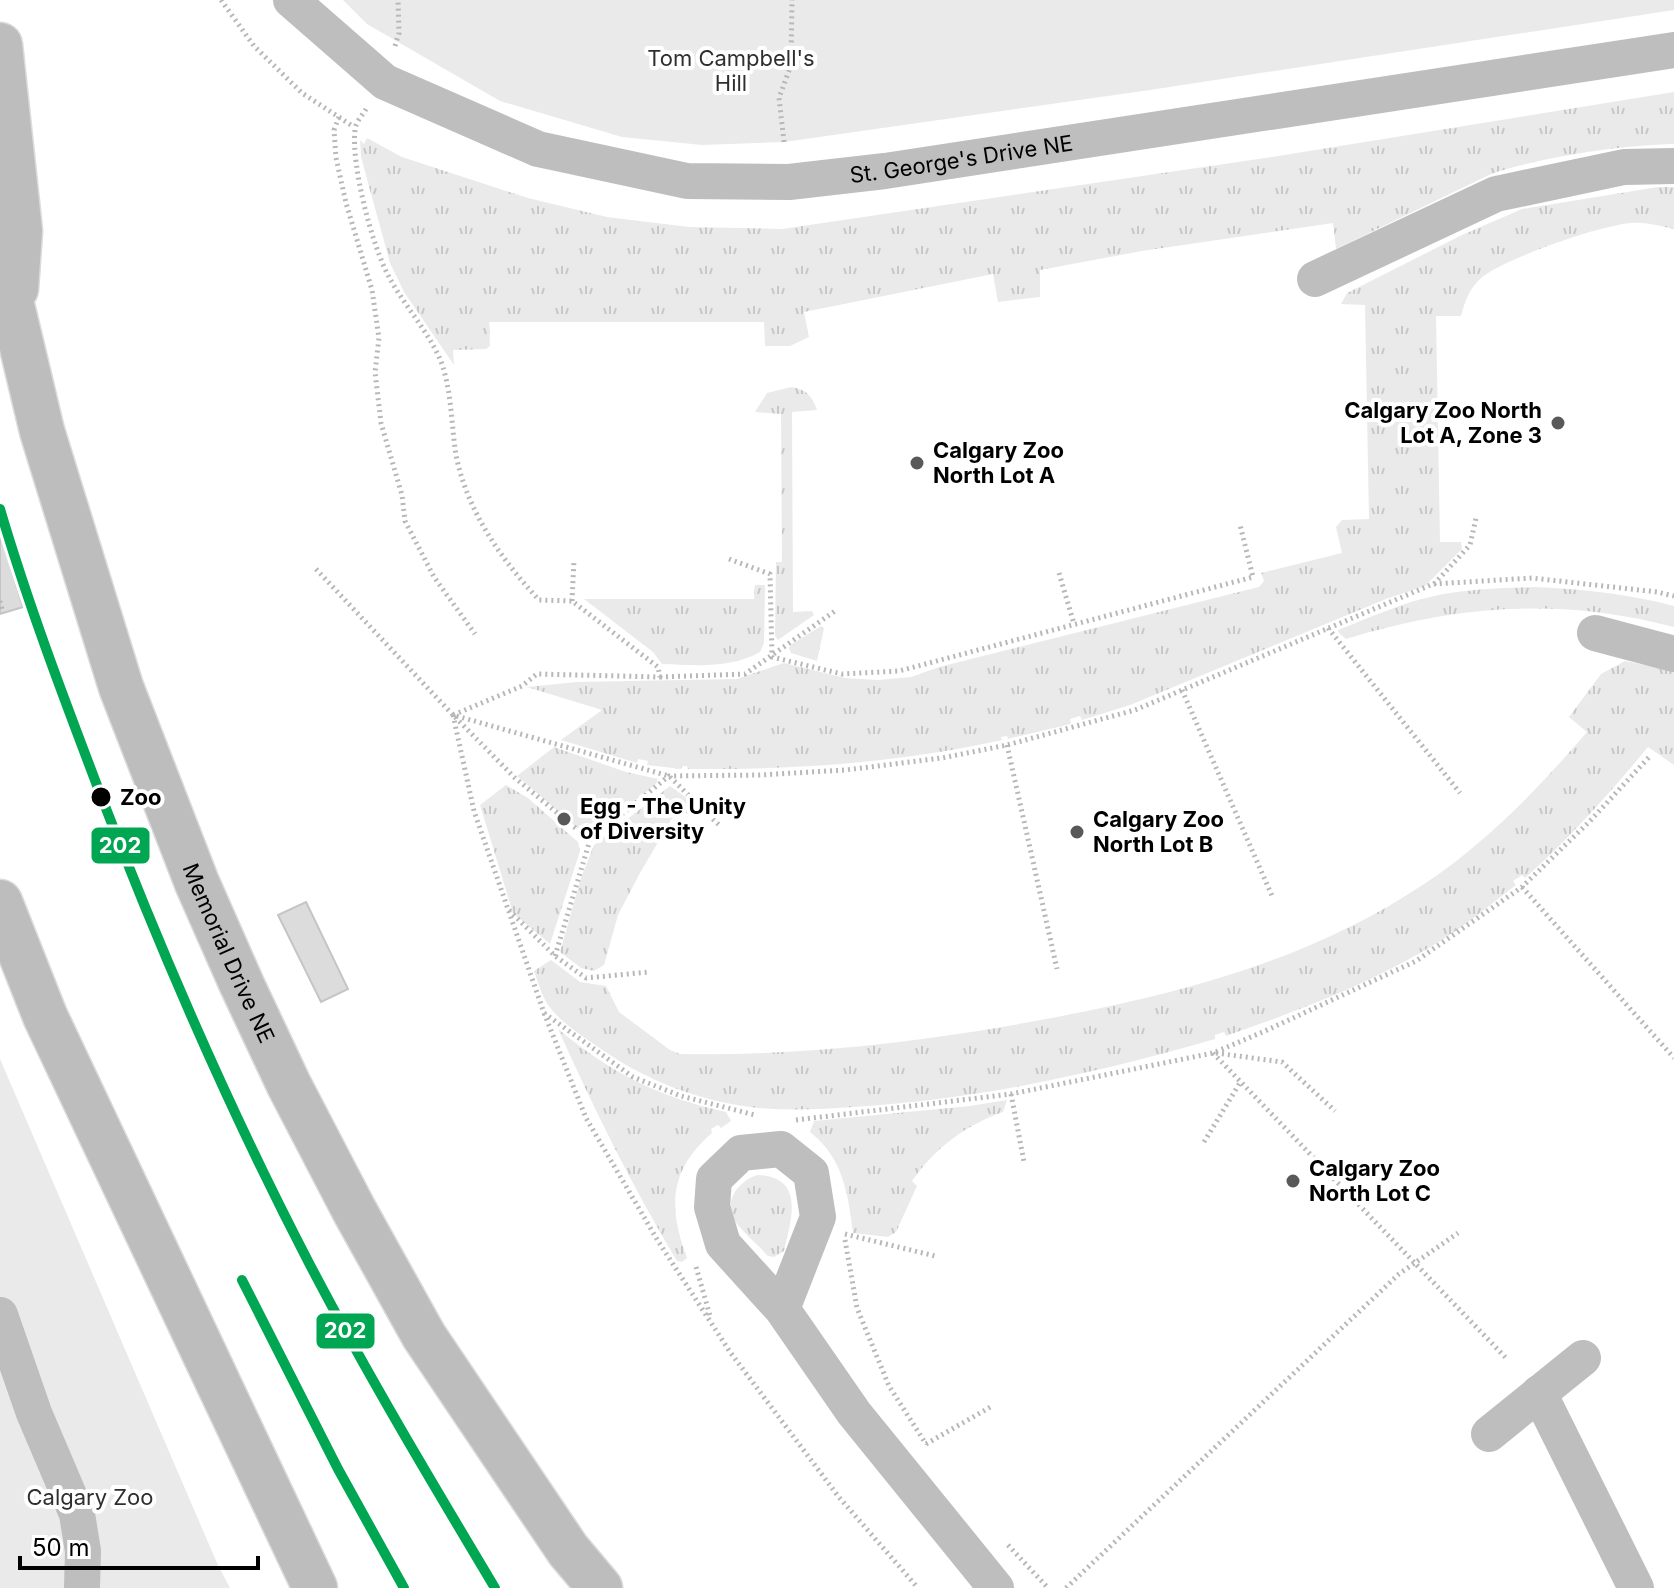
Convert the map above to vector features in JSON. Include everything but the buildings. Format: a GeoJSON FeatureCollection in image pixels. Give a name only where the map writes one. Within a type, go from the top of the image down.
{"type":"FeatureCollection","features":[{"type":"Feature","properties":{"kind":"highway"},"geometry":{"type":"LineString","coordinates":[[0,45],[20,231],[14,324]]}},
{"type":"Feature","properties":{"kind":"highway","name":"Memorial Drive NE"},"geometry":{"type":"LineString","coordinates":[[0,255],[42,431],[121,687],[197,883],[255,1014],[354,1210],[424,1336],[568,1550],[600,1588]]}},
{"type":"Feature","properties":{"kind":"highway"},"geometry":{"type":"LineString","coordinates":[[0,902],[45,1016],[315,1588]]}},
{"type":"Feature","properties":{"kind":"street","name":"St. George's Drive NE"},"geometry":{"type":"LineString","coordinates":[[291,0],[385,82],[538,149],[687,181],[789,182],[885,171],[1674,50]]}},
{"type":"Feature","properties":{"kind":"street"},"geometry":{"type":"LineString","coordinates":[[1315,279],[1496,194],[1624,167],[1674,166]]}},
{"type":"Feature","properties":{"kind":"street"},"geometry":{"type":"LineString","coordinates":[[1595,633],[1674,654]]}},
{"type":"Feature","properties":{"kind":"street"},"geometry":{"type":"LineString","coordinates":[[782,1309],[854,1413],[996,1588]]}},
{"type":"Feature","properties":{"kind":"street"},"geometry":{"type":"LineString","coordinates":[[0,1315],[34,1413],[77,1514],[83,1551],[82,1588]]}},
{"type":"Feature","properties":{"kind":"street"},"geometry":{"type":"LineString","coordinates":[[1489,1434],[1583,1358]]}},
{"type":"Feature","properties":{"kind":"street"},"geometry":{"type":"LineString","coordinates":[[1539,1393],[1636,1588]]}},
{"type":"Feature","properties":{"kind":"path"},"geometry":{"type":"LineString","coordinates":[[221,0],[254,46],[302,93],[354,127],[357,170],[388,275],[439,358],[445,376],[456,456],[464,488],[487,534],[514,573],[539,600],[572,601],[658,667],[660,677]]}},
{"type":"Feature","properties":{"kind":"path"},"geometry":{"type":"LineString","coordinates":[[784,142],[779,98],[791,65],[792,0]]}},
{"type":"Feature","properties":{"kind":"path"},"geometry":{"type":"LineString","coordinates":[[397,1],[399,33]]}},
{"type":"Feature","properties":{"kind":"path"},"geometry":{"type":"LineString","coordinates":[[339,117],[334,130],[336,158],[372,290],[379,338],[375,372],[381,423],[402,495],[405,521],[434,577],[475,634]]}},
{"type":"Feature","properties":{"kind":"path"},"geometry":{"type":"LineString","coordinates":[[1433,584],[1470,545],[1476,518]]}},
{"type":"Feature","properties":{"kind":"path"},"geometry":{"type":"LineString","coordinates":[[772,657],[842,674],[899,671],[1253,577],[1240,525]]}},
{"type":"Feature","properties":{"kind":"path"},"geometry":{"type":"LineString","coordinates":[[729,559],[770,574],[772,657]]}},
{"type":"Feature","properties":{"kind":"path"},"geometry":{"type":"LineString","coordinates":[[572,601],[574,560]]}},
{"type":"Feature","properties":{"kind":"path"},"geometry":{"type":"LineString","coordinates":[[316,569],[515,778],[590,840]]}},
{"type":"Feature","properties":{"kind":"path"},"geometry":{"type":"LineString","coordinates":[[1059,573],[1074,624]]}},
{"type":"Feature","properties":{"kind":"path"},"geometry":{"type":"LineString","coordinates":[[453,715],[669,776],[845,770],[942,758],[1007,745],[1135,710],[1433,584],[1532,578],[1674,596]]}},
{"type":"Feature","properties":{"kind":"path"},"geometry":{"type":"LineString","coordinates":[[0,601],[3,613]]}},
{"type":"Feature","properties":{"kind":"path"},"geometry":{"type":"LineString","coordinates":[[453,715],[522,686],[537,674],[660,677],[745,674],[835,611]]}},
{"type":"Feature","properties":{"kind":"path"},"geometry":{"type":"LineString","coordinates":[[1328,628],[1460,793]]}},
{"type":"Feature","properties":{"kind":"path"},"geometry":{"type":"LineString","coordinates":[[1182,690],[1273,898]]}},
{"type":"Feature","properties":{"kind":"path"},"geometry":{"type":"LineString","coordinates":[[453,715],[474,811],[544,1013],[586,1118],[658,1241],[730,1352],[838,1496],[918,1588]]}},
{"type":"Feature","properties":{"kind":"path"},"geometry":{"type":"LineString","coordinates":[[1007,745],[1057,969]]}},
{"type":"Feature","properties":{"kind":"path"},"geometry":{"type":"LineString","coordinates":[[784,1118],[796,1120],[1011,1094],[1213,1053],[1416,961],[1522,887],[1590,821],[1651,755]]}},
{"type":"Feature","properties":{"kind":"path"},"geometry":{"type":"LineString","coordinates":[[669,776],[721,827]]}},
{"type":"Feature","properties":{"kind":"path"},"geometry":{"type":"LineString","coordinates":[[555,956],[590,840],[669,776]]}},
{"type":"Feature","properties":{"kind":"path"},"geometry":{"type":"LineString","coordinates":[[1522,887],[1674,1058]]}},
{"type":"Feature","properties":{"kind":"path"},"geometry":{"type":"LineString","coordinates":[[508,909],[555,956],[586,978],[649,972]]}},
{"type":"Feature","properties":{"kind":"path"},"geometry":{"type":"LineString","coordinates":[[544,1013],[633,1077],[681,1096],[759,1116]]}},
{"type":"Feature","properties":{"kind":"path"},"geometry":{"type":"LineString","coordinates":[[1213,1053],[1506,1358]]}},
{"type":"Feature","properties":{"kind":"path"},"geometry":{"type":"LineString","coordinates":[[1213,1053],[1282,1062],[1335,1111]]}},
{"type":"Feature","properties":{"kind":"path"},"geometry":{"type":"LineString","coordinates":[[1204,1142],[1241,1081]]}},
{"type":"Feature","properties":{"kind":"path"},"geometry":{"type":"LineString","coordinates":[[1011,1094],[1024,1162]]}},
{"type":"Feature","properties":{"kind":"path"},"geometry":{"type":"LineString","coordinates":[[796,1120],[801,1130]]}},
{"type":"Feature","properties":{"kind":"path"},"geometry":{"type":"LineString","coordinates":[[843,1222],[857,1308],[889,1386],[934,1455]]}},
{"type":"Feature","properties":{"kind":"path"},"geometry":{"type":"LineString","coordinates":[[1066,1588],[1399,1274],[1458,1233]]}},
{"type":"Feature","properties":{"kind":"path"},"geometry":{"type":"LineString","coordinates":[[844,1234],[935,1256]]}},
{"type":"Feature","properties":{"kind":"path"},"geometry":{"type":"LineString","coordinates":[[926,1444],[992,1406]]}},
{"type":"Feature","properties":{"kind":"path"},"geometry":{"type":"LineString","coordinates":[[1006,1543],[1048,1588]]}},
{"type":"Feature","properties":{"kind":"green space","name":"Tom Campbell's Hill"},"geometry":{"type":"Polygon","coordinates":[[[343,0],[1674,0],[1674,10],[784,142],[702,145],[622,137],[500,101],[367,24],[343,0]]]}},
{"type":"Feature","properties":{"kind":"green space"},"geometry":{"type":"Polygon","coordinates":[[[1674,92],[1674,144],[1581,153],[1491,174],[1336,249],[1333,223],[1142,251],[1040,270],[1040,297],[998,302],[993,274],[804,312],[809,337],[790,346],[765,346],[764,322],[489,322],[490,346],[486,349],[453,350],[454,365],[404,292],[390,263],[361,157],[360,140],[364,144],[367,138],[402,157],[528,198],[607,217],[689,227],[782,229],[1272,157],[1674,92]]]}},
{"type":"Feature","properties":{"kind":"green space"},"geometry":{"type":"Polygon","coordinates":[[[1674,187],[1674,229],[1631,223],[1553,244],[1481,278],[1473,286],[1461,316],[1436,316],[1440,542],[1461,542],[1462,549],[1425,586],[1386,599],[1130,705],[1082,720],[1080,716],[1070,719],[1071,724],[1008,739],[1007,736],[1001,737],[1002,740],[963,748],[885,760],[728,769],[688,769],[682,766],[681,769],[647,765],[648,761],[638,759],[637,763],[561,740],[602,710],[527,687],[577,682],[737,679],[784,663],[845,678],[878,680],[911,677],[939,667],[1259,587],[1264,581],[1261,573],[1342,553],[1336,527],[1342,520],[1369,519],[1365,305],[1341,304],[1347,293],[1462,235],[1522,209],[1674,187]]]}},
{"type":"Feature","properties":{"kind":"green space"},"geometry":{"type":"Polygon","coordinates":[[[791,387],[808,394],[817,410],[792,412],[793,612],[812,611],[814,615],[778,640],[775,636],[776,562],[782,562],[781,414],[755,412],[767,393],[791,387]]]}},
{"type":"Feature","properties":{"kind":"green space"},"geometry":{"type":"Polygon","coordinates":[[[755,585],[765,585],[764,643],[760,652],[737,661],[712,665],[662,664],[653,652],[584,599],[754,599],[755,585]]]}},
{"type":"Feature","properties":{"kind":"green space"},"geometry":{"type":"Polygon","coordinates":[[[1536,587],[1605,593],[1674,606],[1674,627],[1591,611],[1509,609],[1428,619],[1346,639],[1338,630],[1434,596],[1472,590],[1536,587]]]}},
{"type":"Feature","properties":{"kind":"green space"},"geometry":{"type":"Polygon","coordinates":[[[821,626],[824,628],[817,661],[791,653],[789,648],[792,644],[821,626]]]}},
{"type":"Feature","properties":{"kind":"green space"},"geometry":{"type":"Polygon","coordinates":[[[1625,661],[1674,671],[1674,765],[1648,747],[1542,863],[1525,878],[1522,875],[1513,881],[1516,885],[1430,947],[1345,990],[1226,1036],[1224,1032],[1215,1035],[1215,1039],[1036,1083],[945,1098],[853,1107],[758,1108],[694,1095],[647,1076],[618,1060],[554,1012],[544,997],[534,971],[551,960],[580,982],[606,986],[619,1012],[680,1054],[822,1050],[916,1040],[1057,1017],[1201,983],[1294,952],[1338,932],[1382,910],[1447,868],[1511,814],[1587,732],[1569,717],[1601,674],[1625,661]]]}},
{"type":"Feature","properties":{"kind":"green space"},"geometry":{"type":"Polygon","coordinates":[[[554,747],[626,772],[658,779],[656,784],[594,833],[582,832],[517,776],[554,747]]]}},
{"type":"Feature","properties":{"kind":"green space"},"geometry":{"type":"Polygon","coordinates":[[[506,785],[528,798],[578,842],[580,851],[550,944],[513,913],[480,805],[506,785]]]}},
{"type":"Feature","properties":{"kind":"green space"},"geometry":{"type":"Polygon","coordinates":[[[670,786],[695,804],[697,815],[694,818],[678,808],[618,915],[604,965],[594,971],[581,968],[560,952],[594,845],[670,786]]]}},
{"type":"Feature","properties":{"kind":"green space"},"geometry":{"type":"Polygon","coordinates":[[[558,1029],[617,1071],[657,1091],[726,1112],[731,1121],[721,1128],[718,1125],[711,1129],[712,1133],[687,1161],[680,1175],[675,1206],[687,1258],[682,1262],[677,1261],[629,1176],[558,1029]]]}},
{"type":"Feature","properties":{"kind":"green space","name":"Calgary Zoo"},"geometry":{"type":"Polygon","coordinates":[[[0,1059],[217,1563],[230,1588],[0,1588],[0,1059]]]}},
{"type":"Feature","properties":{"kind":"green space"},"geometry":{"type":"Polygon","coordinates":[[[1007,1100],[1003,1112],[952,1139],[921,1169],[912,1181],[917,1186],[896,1232],[888,1237],[853,1233],[842,1177],[830,1153],[810,1132],[814,1121],[1007,1100]]]}},
{"type":"Feature","properties":{"kind":"green space"},"geometry":{"type":"Polygon","coordinates":[[[757,1175],[783,1183],[792,1202],[784,1251],[774,1257],[768,1256],[732,1216],[731,1202],[738,1188],[757,1175]]]}},
{"type":"Feature","properties":{"kind":"transit line","name":"202"},"geometry":{"type":"LineString","coordinates":[[0,509],[34,615],[98,788],[223,1088],[331,1304],[495,1588]]}},
{"type":"Feature","properties":{"kind":"transit line","name":"202"},"geometry":{"type":"LineString","coordinates":[[242,1280],[338,1469],[404,1588]]}},
{"type":"Feature","properties":{"kind":"place","name":"Calgary Zoo North Lot A, Zone 3"},"geometry":{"type":"Point","coordinates":[1558,423]}},
{"type":"Feature","properties":{"kind":"place","name":"Calgary Zoo North Lot A"},"geometry":{"type":"Point","coordinates":[917,463]}},
{"type":"Feature","properties":{"kind":"place","name":"Zoo"},"geometry":{"type":"Point","coordinates":[101,797]}},
{"type":"Feature","properties":{"kind":"place","name":"Egg - The Unity of Diversity"},"geometry":{"type":"Point","coordinates":[564,819]}},
{"type":"Feature","properties":{"kind":"place","name":"Calgary Zoo North Lot B"},"geometry":{"type":"Point","coordinates":[1077,832]}},
{"type":"Feature","properties":{"kind":"place","name":"Calgary Zoo North Lot C"},"geometry":{"type":"Point","coordinates":[1293,1181]}}]}
